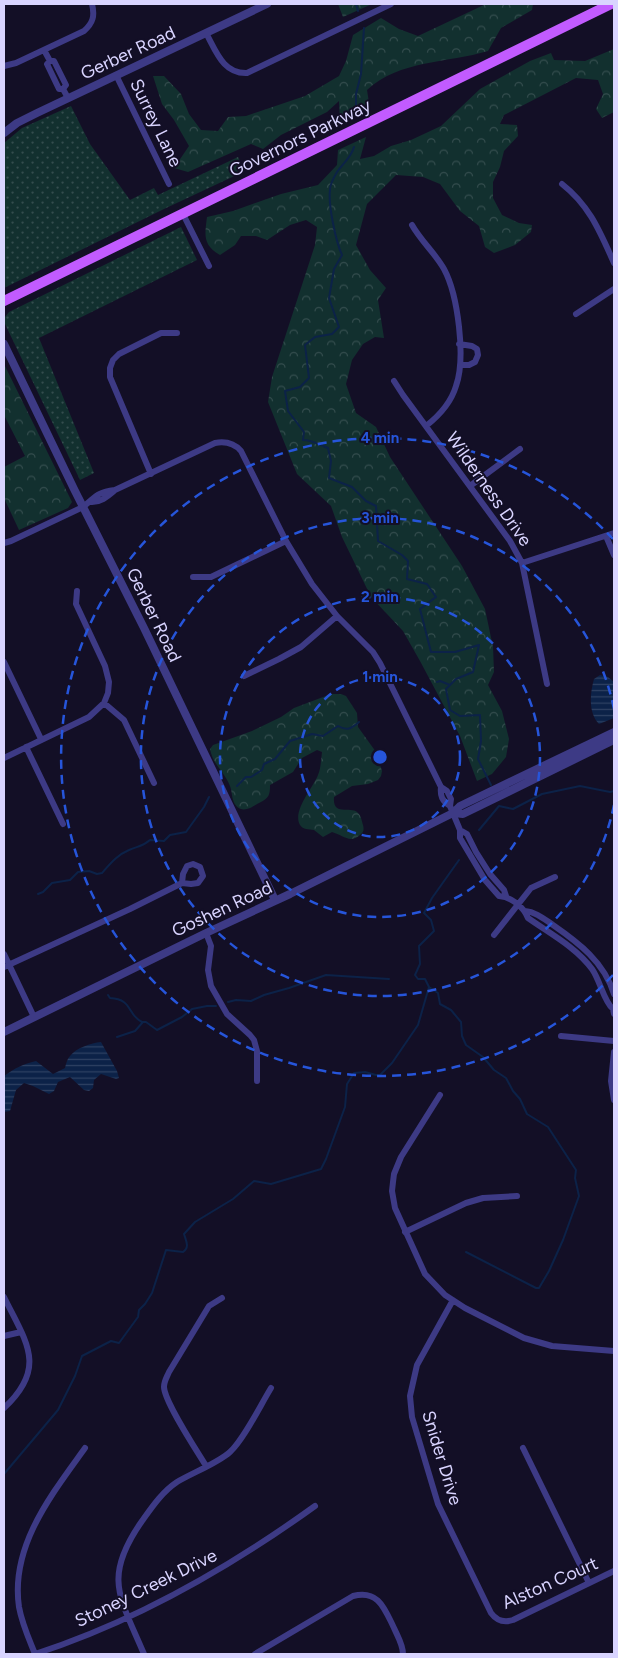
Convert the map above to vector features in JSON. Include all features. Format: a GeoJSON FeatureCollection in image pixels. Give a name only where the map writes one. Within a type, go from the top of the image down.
{"type":"FeatureCollection","features":[{"type":"Feature","properties":{"kind":"main road","name":"Governors Parkway"},"geometry":{"type":"LineString","coordinates":[[4,301],[611,4]]}},
{"type":"Feature","properties":{"kind":"street"},"geometry":{"type":"LineString","coordinates":[[4,66],[14,64],[84,31],[93,19],[92,4]]}},
{"type":"Feature","properties":{"kind":"street","name":"Gerber Road"},"geometry":{"type":"LineString","coordinates":[[4,133],[17,123],[267,4]]}},
{"type":"Feature","properties":{"kind":"street"},"geometry":{"type":"LineString","coordinates":[[206,33],[224,65],[236,72],[248,73],[391,4]]}},
{"type":"Feature","properties":{"kind":"street"},"geometry":{"type":"LineString","coordinates":[[44,50],[50,61],[54,61],[66,85],[63,89],[68,98]]}},
{"type":"Feature","properties":{"kind":"street","name":"Surrey Lane"},"geometry":{"type":"LineString","coordinates":[[116,75],[168,184]]}},
{"type":"Feature","properties":{"kind":"street"},"geometry":{"type":"LineString","coordinates":[[562,184],[586,208],[614,263]]}},
{"type":"Feature","properties":{"kind":"street"},"geometry":{"type":"LineString","coordinates":[[183,214],[209,266]]}},
{"type":"Feature","properties":{"kind":"street"},"geometry":{"type":"LineString","coordinates":[[412,225],[416,234],[437,258],[448,278],[456,300],[459,377],[452,396],[441,412],[426,426]]}},
{"type":"Feature","properties":{"kind":"street"},"geometry":{"type":"LineString","coordinates":[[576,314],[614,289]]}},
{"type":"Feature","properties":{"kind":"street"},"geometry":{"type":"LineString","coordinates":[[151,474],[110,377],[110,368],[113,360],[119,354],[161,333],[177,333]]}},
{"type":"Feature","properties":{"kind":"street","name":"Gerber Road"},"geometry":{"type":"LineString","coordinates":[[4,344],[275,900]]}},
{"type":"Feature","properties":{"kind":"street"},"geometry":{"type":"LineString","coordinates":[[459,344],[472,346],[477,349],[478,355],[475,362],[460,366]]}},
{"type":"Feature","properties":{"kind":"street","name":"Wilderness Drive"},"geometry":{"type":"LineString","coordinates":[[394,381],[510,541],[522,563],[547,684]]}},
{"type":"Feature","properties":{"kind":"street"},"geometry":{"type":"LineString","coordinates":[[4,543],[83,507],[90,502],[93,496],[105,491],[115,490],[215,443],[222,442],[242,450],[286,541],[312,584],[336,616],[373,652],[380,663],[441,787],[440,795],[444,803],[452,809],[460,830],[460,838],[485,880],[499,896],[506,896],[518,904],[525,911],[528,918],[573,949],[592,968],[603,988],[608,1005],[614,1010]]}},
{"type":"Feature","properties":{"kind":"street"},"geometry":{"type":"LineString","coordinates":[[470,486],[520,449]]}},
{"type":"Feature","properties":{"kind":"street"},"geometry":{"type":"LineString","coordinates":[[522,563],[614,533]]}},
{"type":"Feature","properties":{"kind":"street"},"geometry":{"type":"LineString","coordinates":[[606,536],[614,555]]}},
{"type":"Feature","properties":{"kind":"street"},"geometry":{"type":"LineString","coordinates":[[193,577],[211,577],[286,541]]}},
{"type":"Feature","properties":{"kind":"street"},"geometry":{"type":"LineString","coordinates":[[4,758],[89,717],[104,703],[108,693],[109,682],[105,666],[76,604],[77,591]]}},
{"type":"Feature","properties":{"kind":"street"},"geometry":{"type":"LineString","coordinates":[[244,676],[300,647],[336,616]]}},
{"type":"Feature","properties":{"kind":"street"},"geometry":{"type":"LineString","coordinates":[[4,662],[42,740]]}},
{"type":"Feature","properties":{"kind":"street"},"geometry":{"type":"LineString","coordinates":[[104,703],[124,720],[154,783]]}},
{"type":"Feature","properties":{"kind":"street","name":"Goshen Road"},"geometry":{"type":"LineString","coordinates":[[4,1032],[275,900],[452,809],[614,732]]}},
{"type":"Feature","properties":{"kind":"street","name":"Goshen Road"},"geometry":{"type":"LineString","coordinates":[[452,809],[463,814],[614,740]]}},
{"type":"Feature","properties":{"kind":"street"},"geometry":{"type":"LineString","coordinates":[[26,747],[63,824]]}},
{"type":"Feature","properties":{"kind":"street"},"geometry":{"type":"LineString","coordinates":[[494,935],[531,888],[555,877]]}},
{"type":"Feature","properties":{"kind":"street"},"geometry":{"type":"LineString","coordinates":[[6,966],[130,909],[183,881]]}},
{"type":"Feature","properties":{"kind":"street"},"geometry":{"type":"LineString","coordinates":[[525,911],[533,912],[540,916],[590,953],[610,981],[614,994]]}},
{"type":"Feature","properties":{"kind":"street"},"geometry":{"type":"LineString","coordinates":[[206,933],[211,946],[208,970],[211,986],[227,1014],[254,1040],[257,1081]]}},
{"type":"Feature","properties":{"kind":"street"},"geometry":{"type":"LineString","coordinates":[[4,954],[6,966],[34,1017]]}},
{"type":"Feature","properties":{"kind":"street"},"geometry":{"type":"LineString","coordinates":[[561,1036],[614,1041]]}},
{"type":"Feature","properties":{"kind":"street"},"geometry":{"type":"LineString","coordinates":[[614,1052],[611,1081],[614,1100]]}},
{"type":"Feature","properties":{"kind":"street"},"geometry":{"type":"LineString","coordinates":[[440,1096],[401,1157],[394,1174],[392,1191],[398,1216],[426,1274],[438,1289],[453,1300],[533,1342],[552,1346],[614,1352]]}},
{"type":"Feature","properties":{"kind":"street"},"geometry":{"type":"LineString","coordinates":[[405,1232],[466,1203],[483,1198],[517,1196]]}},
{"type":"Feature","properties":{"kind":"street"},"geometry":{"type":"LineString","coordinates":[[4,1297],[30,1352],[30,1369],[22,1387],[4,1408]]}},
{"type":"Feature","properties":{"kind":"street"},"geometry":{"type":"LineString","coordinates":[[206,1466],[167,1400],[164,1387],[169,1372],[209,1306],[222,1298]]}},
{"type":"Feature","properties":{"kind":"street","name":"Snider Drive"},"geometry":{"type":"LineString","coordinates":[[453,1300],[417,1365],[411,1391],[412,1417],[438,1504],[491,1613],[499,1620]]}},
{"type":"Feature","properties":{"kind":"street"},"geometry":{"type":"LineString","coordinates":[[4,1336],[21,1332]]}},
{"type":"Feature","properties":{"kind":"street"},"geometry":{"type":"LineString","coordinates":[[144,1654],[120,1600],[117,1578],[120,1561],[126,1547],[160,1497],[175,1483],[230,1452],[270,1388]]}},
{"type":"Feature","properties":{"kind":"street"},"geometry":{"type":"LineString","coordinates":[[35,1654],[24,1628],[19,1606],[18,1576],[21,1563],[30,1535],[61,1482],[85,1448]]}},
{"type":"Feature","properties":{"kind":"street"},"geometry":{"type":"LineString","coordinates":[[523,1448],[589,1583]]}},
{"type":"Feature","properties":{"kind":"street","name":"Stoney Creek Drive"},"geometry":{"type":"LineString","coordinates":[[35,1654],[84,1637],[186,1590],[245,1555],[315,1506]]}},
{"type":"Feature","properties":{"kind":"street","name":"Alston Court"},"geometry":{"type":"LineString","coordinates":[[499,1620],[513,1620],[614,1571]]}},
{"type":"Feature","properties":{"kind":"street"},"geometry":{"type":"LineString","coordinates":[[255,1654],[353,1596],[361,1595],[372,1597],[382,1604],[402,1646],[403,1654]]}},
{"type":"Feature","properties":{"kind":"green space"},"geometry":{"type":"Polygon","coordinates":[[[338,4],[372,4],[343,17],[338,4]]]}},
{"type":"Feature","properties":{"kind":"green space"},"geometry":{"type":"Polygon","coordinates":[[[486,4],[533,4],[532,10],[501,28],[488,51],[409,68],[380,80],[367,90],[370,109],[340,124],[339,101],[327,112],[281,135],[263,149],[251,144],[188,172],[174,168],[189,146],[162,104],[153,76],[164,76],[181,94],[189,114],[201,130],[218,131],[228,117],[246,116],[305,96],[339,76],[346,61],[353,35],[381,18],[399,29],[418,36],[486,4]]]}},
{"type":"Feature","properties":{"kind":"green space"},"geometry":{"type":"Polygon","coordinates":[[[614,49],[614,112],[602,118],[596,109],[603,94],[598,80],[576,78],[504,115],[500,124],[517,125],[518,136],[504,151],[500,167],[493,182],[493,198],[502,215],[519,223],[532,225],[531,232],[515,245],[494,253],[485,247],[479,226],[460,211],[440,184],[423,177],[396,175],[367,204],[356,245],[370,270],[386,288],[378,300],[384,338],[375,337],[363,344],[352,360],[346,384],[356,413],[376,427],[390,457],[462,566],[485,609],[493,647],[494,672],[488,685],[502,711],[509,739],[506,757],[492,774],[477,781],[460,736],[403,631],[371,597],[342,537],[331,506],[297,474],[268,402],[272,377],[315,245],[317,227],[306,220],[290,225],[267,240],[256,236],[241,236],[235,245],[220,255],[207,243],[205,234],[207,217],[233,211],[281,194],[318,185],[337,165],[338,150],[366,137],[360,159],[374,156],[391,146],[411,140],[441,126],[480,89],[530,61],[551,53],[554,60],[585,61],[614,49]]]}},
{"type":"Feature","properties":{"kind":"green space"},"geometry":{"type":"Polygon","coordinates":[[[71,106],[90,144],[130,200],[154,188],[158,195],[238,157],[245,171],[4,288],[4,143],[22,128],[71,106]]]}},
{"type":"Feature","properties":{"kind":"green space"},"geometry":{"type":"Polygon","coordinates":[[[181,227],[197,260],[39,338],[94,473],[80,480],[5,324],[5,317],[9,312],[181,227]]]}},
{"type":"Feature","properties":{"kind":"green space"},"geometry":{"type":"Polygon","coordinates":[[[4,364],[72,502],[68,508],[19,530],[4,498],[4,467],[25,456],[4,415],[4,364]]]}},
{"type":"Feature","properties":{"kind":"green space"},"geometry":{"type":"Polygon","coordinates":[[[331,694],[346,696],[357,713],[358,727],[376,752],[382,771],[378,780],[368,784],[352,786],[334,797],[336,807],[356,811],[359,814],[363,826],[362,833],[353,839],[332,832],[323,837],[314,830],[301,827],[298,819],[301,806],[320,770],[322,752],[317,750],[302,758],[293,772],[270,785],[267,798],[248,809],[241,809],[235,805],[228,781],[211,755],[210,749],[213,745],[252,731],[281,717],[294,708],[331,694]]]}},
{"type":"Feature","properties":{"kind":"water"},"geometry":{"type":"Polygon","coordinates":[[[600,675],[608,677],[614,682],[614,718],[599,724],[593,714],[591,696],[594,679],[600,675]]]}},
{"type":"Feature","properties":{"kind":"water"},"geometry":{"type":"Polygon","coordinates":[[[101,1042],[119,1078],[116,1079],[101,1074],[94,1080],[93,1088],[89,1091],[84,1090],[70,1077],[58,1082],[54,1091],[49,1094],[24,1083],[16,1090],[10,1111],[4,1112],[4,1076],[27,1063],[36,1061],[53,1074],[65,1068],[68,1059],[80,1048],[101,1042]]]}},
{"type":"Feature","properties":{"kind":"waterway"},"geometry":{"type":"LineString","coordinates":[[356,4],[358,11]]}},
{"type":"Feature","properties":{"kind":"waterway"},"geometry":{"type":"LineString","coordinates":[[356,115],[356,94],[361,74],[364,28]]}},
{"type":"Feature","properties":{"kind":"waterway"},"geometry":{"type":"LineString","coordinates":[[354,147],[336,174],[331,183],[330,190],[333,223],[342,255],[334,269],[329,298],[339,327],[332,334],[315,337],[305,345],[309,378],[300,387],[285,391],[288,411],[304,432],[303,440],[328,448],[331,461],[329,478],[352,487],[366,501],[376,506],[378,541],[402,555],[408,561],[407,579],[427,584],[436,597],[420,609],[431,652],[455,652],[479,645],[473,672],[456,679],[446,689],[450,710],[460,716],[480,715],[481,741],[478,759],[491,785]]}},
{"type":"Feature","properties":{"kind":"waterway"},"geometry":{"type":"LineString","coordinates":[[437,682],[440,681],[450,685]]}},
{"type":"Feature","properties":{"kind":"waterway"},"geometry":{"type":"LineString","coordinates":[[237,786],[246,777],[251,777],[262,770],[264,764],[275,759],[290,741],[312,734],[323,736],[338,726],[349,729],[359,722]]}},
{"type":"Feature","properties":{"kind":"waterway"},"geometry":{"type":"LineString","coordinates":[[479,830],[499,806],[513,809],[542,794],[580,786],[610,792],[614,791]]}},
{"type":"Feature","properties":{"kind":"waterway"},"geometry":{"type":"LineString","coordinates":[[38,894],[43,892],[52,883],[70,880],[78,872],[102,873],[121,854],[150,840],[164,841],[170,835],[186,832],[209,797]]}},
{"type":"Feature","properties":{"kind":"waterway"},"geometry":{"type":"LineString","coordinates":[[4,1474],[58,1410],[75,1376],[82,1356],[111,1341],[119,1343],[138,1317],[139,1310],[152,1293],[166,1250],[183,1252],[187,1244],[184,1234],[195,1222],[233,1199],[254,1181],[271,1184],[321,1169],[345,1107],[347,1084],[354,1073],[365,1072],[380,1075],[392,1063],[418,1025],[429,987],[425,979],[418,979],[415,975],[420,964],[419,946],[434,931],[431,920],[424,913],[432,898],[459,860]]}},
{"type":"Feature","properties":{"kind":"waterway"},"geometry":{"type":"LineString","coordinates":[[228,1002],[236,1000],[251,1001],[326,975],[389,979]]}},
{"type":"Feature","properties":{"kind":"waterway"},"geometry":{"type":"LineString","coordinates":[[429,987],[438,993],[440,1004],[451,1010],[461,1022],[462,1036],[466,1045],[483,1057],[494,1070],[506,1078],[520,1099],[527,1114],[548,1127],[576,1170],[575,1178],[579,1196],[563,1240],[539,1288],[466,1252]]}},
{"type":"Feature","properties":{"kind":"waterway"},"geometry":{"type":"LineString","coordinates":[[108,995],[110,998],[123,1001],[137,1019],[142,1022]]}},
{"type":"Feature","properties":{"kind":"waterway"},"geometry":{"type":"LineString","coordinates":[[117,1037],[135,1031],[143,1022],[157,1030],[182,1017],[192,1009],[216,1006]]}}]}
